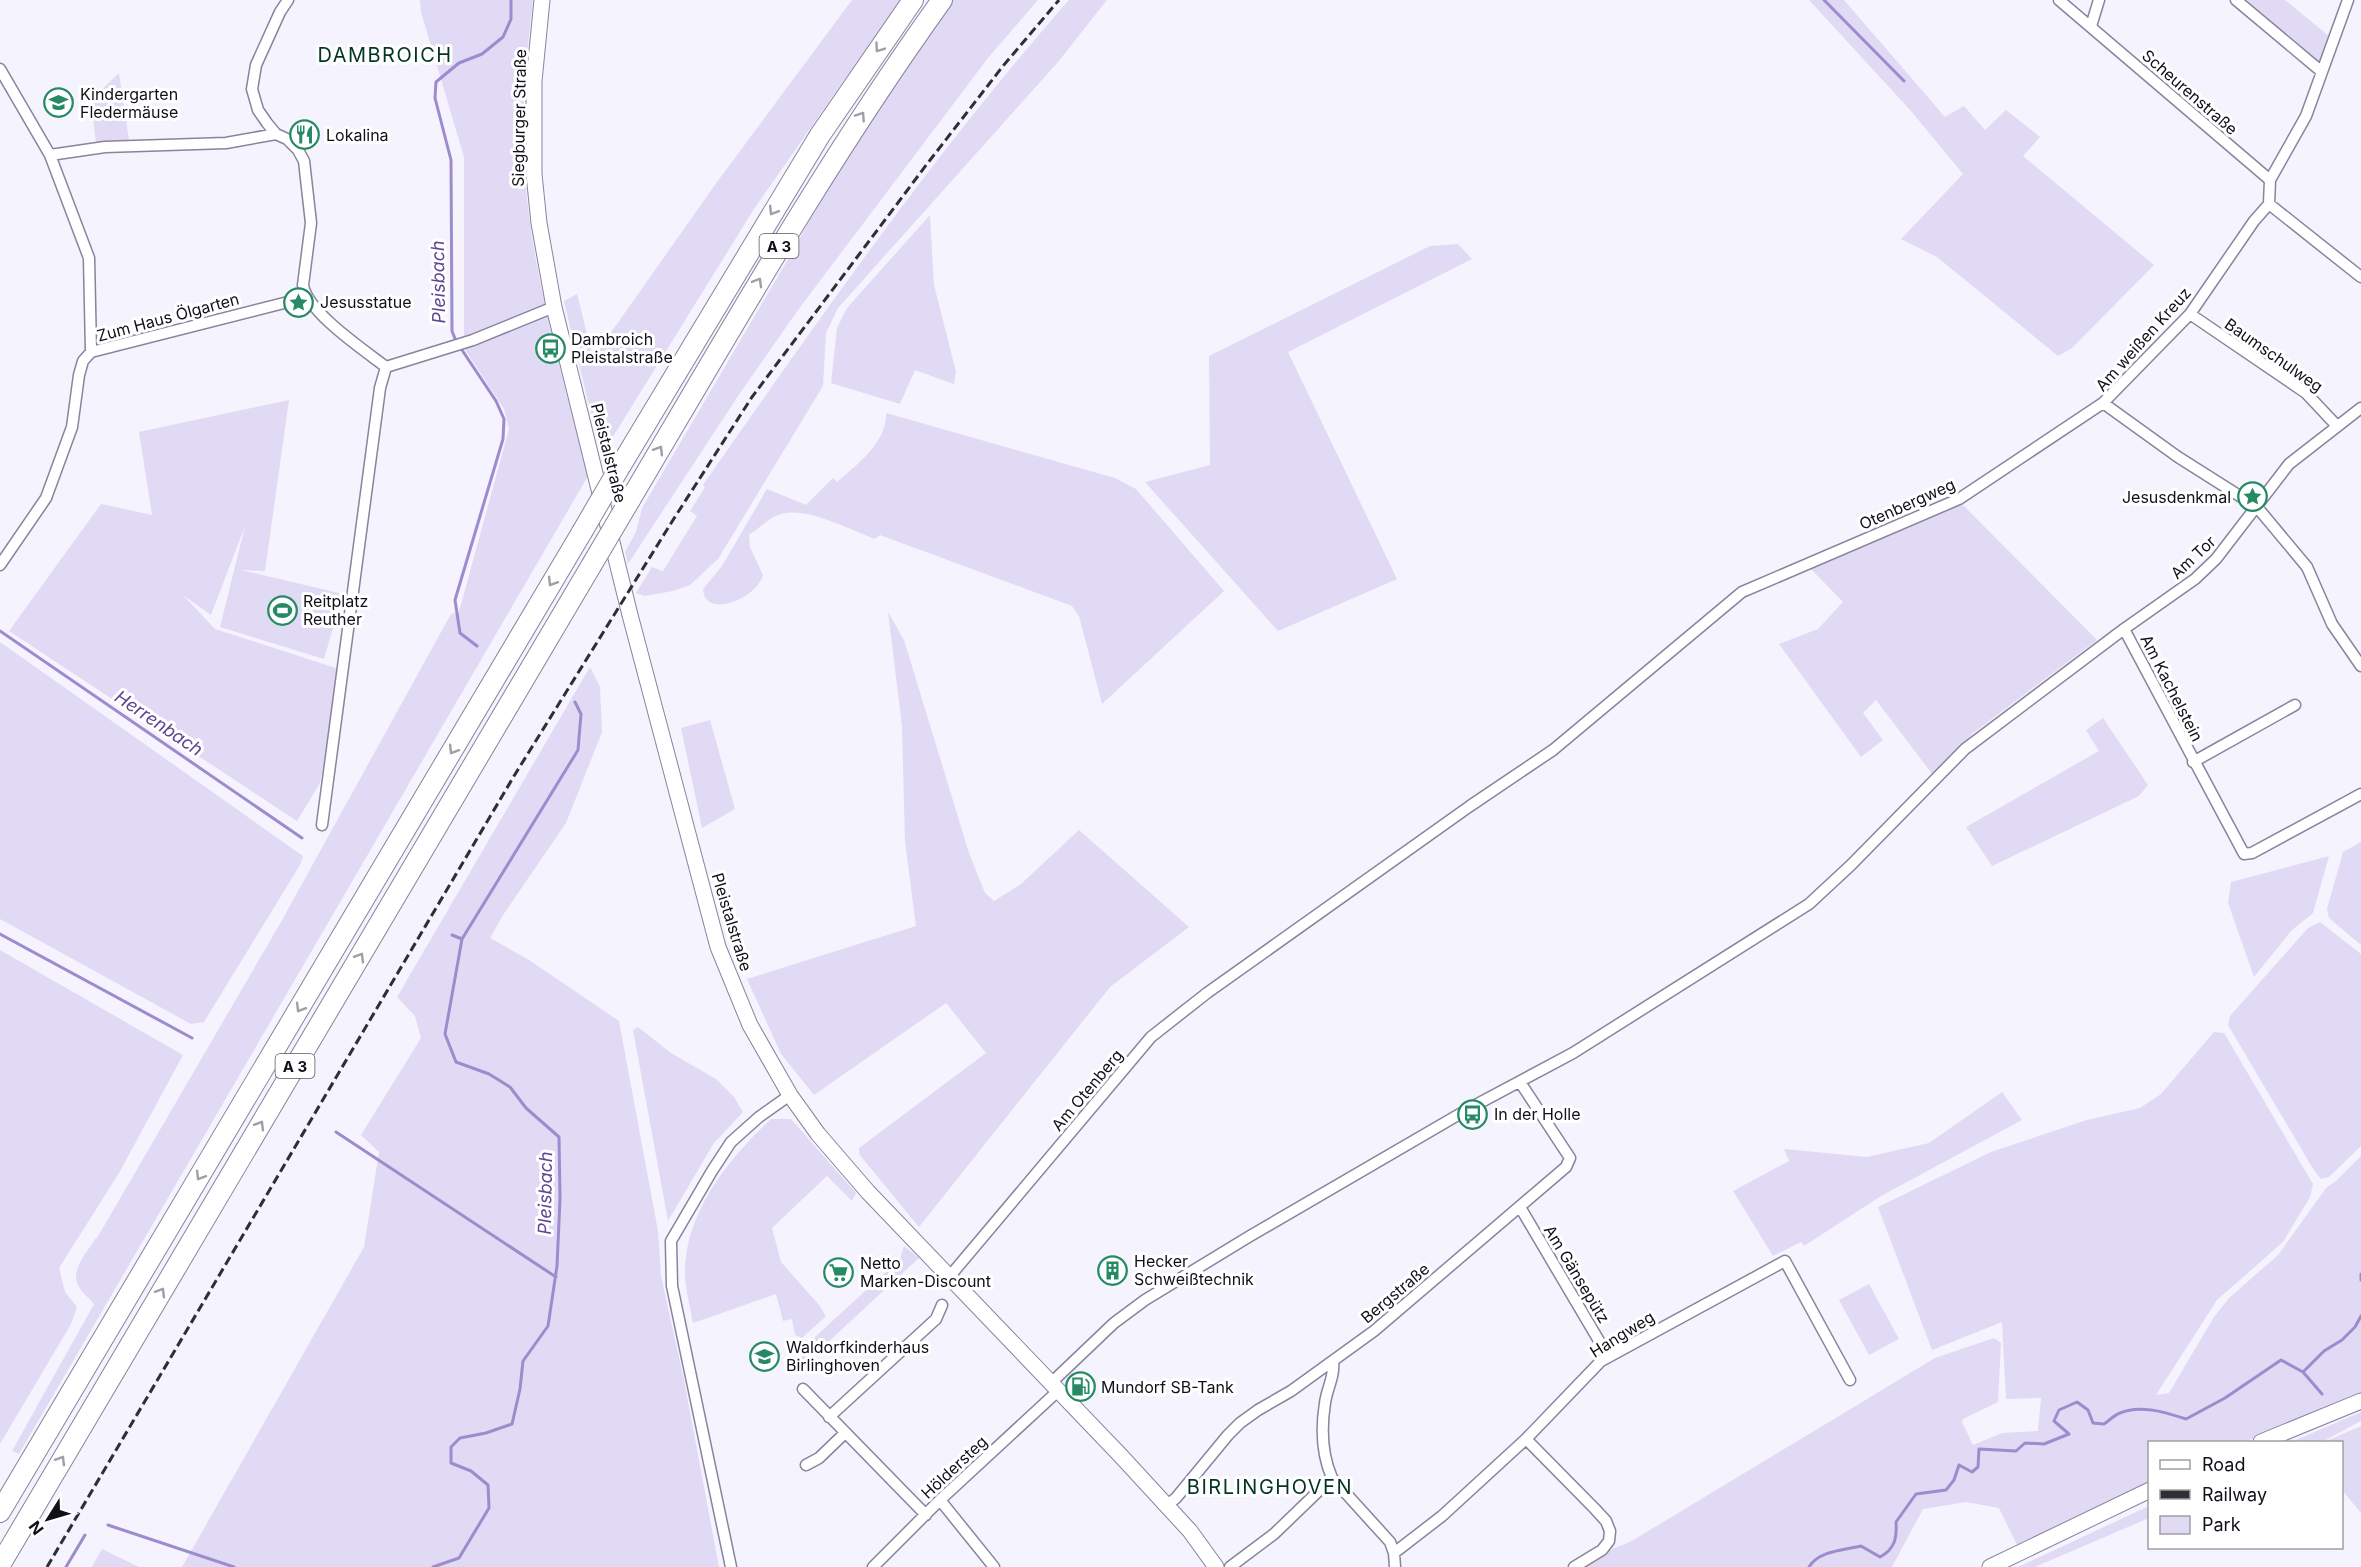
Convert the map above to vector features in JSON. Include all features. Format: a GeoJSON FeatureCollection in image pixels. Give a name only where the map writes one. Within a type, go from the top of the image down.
{"type":"FeatureCollection","features":[{"type":"Feature","properties":{"kind":"highway","name":"A 3"},"geometry":{"type":"LineString","coordinates":[[0,1512],[621,465],[820,135],[913,0]]}},
{"type":"Feature","properties":{"kind":"highway","name":"A 3"},"geometry":{"type":"LineString","coordinates":[[0,1565],[792,225],[877,92],[942,0]]}},
{"type":"Feature","properties":{"kind":"main road","name":"Siegburger Straße"},"geometry":{"type":"LineString","coordinates":[[542,0],[534,81],[534,174],[539,223],[554,307]]}},
{"type":"Feature","properties":{"kind":"main road","name":"Pleistalstraße"},"geometry":{"type":"LineString","coordinates":[[554,307],[630,615],[718,947],[750,1025],[790,1095],[818,1134],[868,1192],[1190,1531],[1216,1567]]}},
{"type":"Feature","properties":{"kind":"main road"},"geometry":{"type":"LineString","coordinates":[[2266,1441],[2361,1401]]}},
{"type":"Feature","properties":{"kind":"main road"},"geometry":{"type":"LineString","coordinates":[[1990,1567],[2148,1491]]}},
{"type":"Feature","properties":{"kind":"street"},"geometry":{"type":"LineString","coordinates":[[288,0],[280,12],[256,65],[252,89],[258,110],[276,134],[287,139],[298,150],[304,161],[311,223],[304,293],[331,324],[386,367]]}},
{"type":"Feature","properties":{"kind":"street","name":"Scheurenstraße"},"geometry":{"type":"LineString","coordinates":[[2059,0],[2270,180]]}},
{"type":"Feature","properties":{"kind":"street"},"geometry":{"type":"LineString","coordinates":[[2091,26],[2099,0]]}},
{"type":"Feature","properties":{"kind":"street"},"geometry":{"type":"LineString","coordinates":[[2236,0],[2322,72]]}},
{"type":"Feature","properties":{"kind":"street"},"geometry":{"type":"LineString","coordinates":[[2348,0],[2306,116],[2270,180],[2269,204],[2361,277]]}},
{"type":"Feature","properties":{"kind":"street"},"geometry":{"type":"LineString","coordinates":[[0,69],[50,155],[89,258],[91,352]]}},
{"type":"Feature","properties":{"kind":"street"},"geometry":{"type":"LineString","coordinates":[[50,155],[105,147],[226,143],[276,134]]}},
{"type":"Feature","properties":{"kind":"street","name":"Am weißen Kreuz"},"geometry":{"type":"LineString","coordinates":[[2269,204],[2254,220],[2190,315],[2103,403],[2178,457],[2257,507],[2307,567],[2332,624],[2361,666]]}},
{"type":"Feature","properties":{"kind":"street","name":"Zum Haus Ölgarten"},"geometry":{"type":"LineString","coordinates":[[0,565],[46,498],[72,427],[83,362],[91,352],[288,302],[304,293]]}},
{"type":"Feature","properties":{"kind":"street"},"geometry":{"type":"LineString","coordinates":[[386,367],[473,340],[554,307]]}},
{"type":"Feature","properties":{"kind":"street","name":"Baumschulweg"},"geometry":{"type":"LineString","coordinates":[[2190,315],[2306,393],[2337,426]]}},
{"type":"Feature","properties":{"kind":"street"},"geometry":{"type":"LineString","coordinates":[[322,825],[380,388],[386,367]]}},
{"type":"Feature","properties":{"kind":"street","name":"Otenbergweg"},"geometry":{"type":"LineString","coordinates":[[1271,949],[1470,806],[1553,750],[1742,592],[1959,500],[2103,403]]}},
{"type":"Feature","properties":{"kind":"street","name":"Am Tor"},"geometry":{"type":"LineString","coordinates":[[1520,1082],[1573,1053],[1809,904],[1851,866],[1965,749],[2124,629],[2195,579],[2216,559],[2289,464],[2361,408]]}},
{"type":"Feature","properties":{"kind":"street","name":"Am Kachelstein"},"geometry":{"type":"LineString","coordinates":[[2124,629],[2242,851],[2248,855],[2361,794]]}},
{"type":"Feature","properties":{"kind":"street","name":"Am Kachelstein"},"geometry":{"type":"LineString","coordinates":[[2193,762],[2295,705]]}},
{"type":"Feature","properties":{"kind":"street","name":"Am Otenberg"},"geometry":{"type":"LineString","coordinates":[[950,1276],[1151,1037],[1207,993],[1271,949]]}},
{"type":"Feature","properties":{"kind":"street"},"geometry":{"type":"LineString","coordinates":[[1054,1387],[1114,1323],[1144,1300],[1467,1109],[1520,1082]]}},
{"type":"Feature","properties":{"kind":"street","name":"Bergstraße"},"geometry":{"type":"LineString","coordinates":[[1166,1506],[1176,1498],[1235,1428],[1374,1331],[1566,1167],[1570,1158],[1520,1082]]}},
{"type":"Feature","properties":{"kind":"street"},"geometry":{"type":"LineString","coordinates":[[731,1567],[672,1286],[671,1241],[731,1142],[759,1117],[790,1095]]}},
{"type":"Feature","properties":{"kind":"street","name":"Am Gänsepütz"},"geometry":{"type":"LineString","coordinates":[[1520,1207],[1608,1356]]}},
{"type":"Feature","properties":{"kind":"street","name":"Hangweg"},"geometry":{"type":"LineString","coordinates":[[1394,1552],[1442,1516],[1526,1439],[1601,1361],[1785,1261],[1850,1380]]}},
{"type":"Feature","properties":{"kind":"street"},"geometry":{"type":"LineString","coordinates":[[830,1417],[936,1319],[942,1305]]}},
{"type":"Feature","properties":{"kind":"street"},"geometry":{"type":"LineString","coordinates":[[1333,1361],[1334,1371],[1325,1402],[1323,1441],[1328,1470],[1332,1478],[1390,1542],[1394,1552],[1395,1567]]}},
{"type":"Feature","properties":{"kind":"street","name":"Höldersteg"},"geometry":{"type":"LineString","coordinates":[[873,1567],[886,1562],[940,1500],[1054,1387]]}},
{"type":"Feature","properties":{"kind":"street"},"geometry":{"type":"LineString","coordinates":[[803,1389],[926,1515]]}},
{"type":"Feature","properties":{"kind":"street"},"geometry":{"type":"LineString","coordinates":[[806,1465],[819,1458],[845,1433]]}},
{"type":"Feature","properties":{"kind":"street"},"geometry":{"type":"LineString","coordinates":[[1526,1439],[1596,1509],[1606,1521],[1610,1531],[1608,1541],[1602,1550],[1574,1567]]}},
{"type":"Feature","properties":{"kind":"street"},"geometry":{"type":"LineString","coordinates":[[1230,1567],[1274,1534],[1332,1478]]}},
{"type":"Feature","properties":{"kind":"street"},"geometry":{"type":"LineString","coordinates":[[940,1500],[994,1567]]}},
{"type":"Feature","properties":{"kind":"green space"},"geometry":{"type":"Polygon","coordinates":[[[420,0],[533,0],[523,111],[525,177],[529,215],[550,328],[588,476],[19,1454],[12,1451],[94,1304],[81,1290],[76,1279],[81,1261],[97,1238],[281,922],[451,614],[459,612],[509,429],[504,409],[464,348],[464,157],[421,12],[420,0]]]}},
{"type":"Feature","properties":{"kind":"green space"},"geometry":{"type":"Polygon","coordinates":[[[852,0],[903,0],[754,209],[601,456],[564,301],[577,294],[593,358],[717,182],[852,0]]]}},
{"type":"Feature","properties":{"kind":"green space"},"geometry":{"type":"Polygon","coordinates":[[[948,0],[1038,0],[988,58],[798,310],[738,396],[628,564],[625,552],[636,532],[642,508],[798,242],[833,172],[948,0]]]}},
{"type":"Feature","properties":{"kind":"green space"},"geometry":{"type":"Polygon","coordinates":[[[1069,0],[1107,0],[1058,62],[838,308],[826,333],[823,386],[718,559],[690,585],[645,596],[636,593],[652,567],[663,571],[697,516],[690,511],[705,487],[703,485],[879,237],[972,117],[1069,0]]]}},
{"type":"Feature","properties":{"kind":"green space"},"geometry":{"type":"Polygon","coordinates":[[[1809,0],[1844,0],[1945,117],[1964,106],[1985,130],[2006,110],[2040,137],[2023,156],[2154,265],[2072,348],[2058,356],[1937,257],[1901,239],[1963,174],[1911,111],[1809,0]]]}},
{"type":"Feature","properties":{"kind":"green space"},"geometry":{"type":"Polygon","coordinates":[[[2246,0],[2285,0],[2330,37],[2321,65],[2246,0]]]}},
{"type":"Feature","properties":{"kind":"green space"},"geometry":{"type":"Polygon","coordinates":[[[119,73],[129,140],[96,144],[91,100],[119,73]]]}},
{"type":"Feature","properties":{"kind":"green space"},"geometry":{"type":"Polygon","coordinates":[[[930,215],[934,285],[956,372],[954,384],[915,370],[900,404],[831,383],[837,328],[847,308],[930,215]]]}},
{"type":"Feature","properties":{"kind":"green space"},"geometry":{"type":"Polygon","coordinates":[[[1458,244],[1472,259],[1288,352],[1397,579],[1278,631],[1145,482],[1210,465],[1209,356],[1430,246],[1458,244]]]}},
{"type":"Feature","properties":{"kind":"green space"},"geometry":{"type":"Polygon","coordinates":[[[289,400],[265,571],[241,570],[343,594],[324,659],[220,627],[245,526],[211,615],[183,595],[215,629],[342,670],[320,783],[297,821],[9,631],[101,504],[152,515],[139,432],[289,400]]]}},
{"type":"Feature","properties":{"kind":"green space"},"geometry":{"type":"Polygon","coordinates":[[[886,413],[1115,478],[1136,489],[1224,591],[1102,704],[1079,616],[1072,606],[880,535],[875,539],[812,515],[786,513],[776,516],[749,535],[750,547],[763,575],[758,584],[751,592],[731,603],[712,603],[706,598],[703,589],[722,566],[767,489],[806,505],[833,478],[837,482],[869,452],[882,434],[886,413]]]}},
{"type":"Feature","properties":{"kind":"green space"},"geometry":{"type":"Polygon","coordinates":[[[1960,502],[2097,640],[1973,733],[1933,775],[1876,700],[1863,713],[1883,740],[1861,757],[1779,644],[1818,629],[1843,602],[1809,567],[1960,502]]]}},
{"type":"Feature","properties":{"kind":"green space"},"geometry":{"type":"Polygon","coordinates":[[[888,612],[904,640],[969,853],[985,893],[994,901],[1021,884],[1079,830],[1189,927],[1110,987],[919,1227],[859,1154],[859,1148],[986,1053],[946,1003],[814,1095],[781,1054],[747,979],[916,926],[905,842],[902,726],[888,612]]]}},
{"type":"Feature","properties":{"kind":"green space"},"geometry":{"type":"Polygon","coordinates":[[[0,642],[303,856],[300,865],[204,1022],[191,1024],[0,919],[0,642]]]}},
{"type":"Feature","properties":{"kind":"green space"},"geometry":{"type":"Polygon","coordinates":[[[590,667],[600,687],[602,732],[566,823],[503,915],[490,938],[529,960],[619,1021],[658,1231],[661,1276],[684,1380],[719,1567],[182,1567],[364,1247],[379,1152],[361,1135],[421,1038],[415,1016],[397,997],[590,667]]]}},
{"type":"Feature","properties":{"kind":"green space"},"geometry":{"type":"Polygon","coordinates":[[[2103,718],[2148,785],[2139,796],[1992,866],[1966,827],[2099,751],[2086,730],[2103,718]]]}},
{"type":"Feature","properties":{"kind":"green space"},"geometry":{"type":"Polygon","coordinates":[[[710,720],[735,809],[702,828],[681,728],[710,720]]]}},
{"type":"Feature","properties":{"kind":"green space"},"geometry":{"type":"Polygon","coordinates":[[[2361,842],[2361,945],[2329,918],[2327,909],[2343,852],[2361,842]]]}},
{"type":"Feature","properties":{"kind":"green space"},"geometry":{"type":"Polygon","coordinates":[[[2329,856],[2313,913],[2291,931],[2254,977],[2228,903],[2231,882],[2329,856]]]}},
{"type":"Feature","properties":{"kind":"green space"},"geometry":{"type":"Polygon","coordinates":[[[2320,922],[2361,954],[2361,1146],[2329,1177],[2321,1179],[2228,1025],[2230,1016],[2308,928],[2320,922]]]}},
{"type":"Feature","properties":{"kind":"green space"},"geometry":{"type":"Polygon","coordinates":[[[0,950],[183,1055],[119,1173],[59,1268],[65,1292],[77,1307],[71,1324],[0,1444],[0,950]]]}},
{"type":"Feature","properties":{"kind":"green space"},"geometry":{"type":"Polygon","coordinates":[[[638,1027],[671,1053],[716,1079],[734,1097],[743,1112],[714,1143],[668,1221],[633,1030],[638,1027]]]}},
{"type":"Feature","properties":{"kind":"green space"},"geometry":{"type":"Polygon","coordinates":[[[2214,1032],[2224,1033],[2313,1184],[2310,1197],[2283,1242],[2217,1300],[2156,1395],[2169,1393],[2214,1317],[2229,1298],[2278,1255],[2326,1188],[2361,1156],[2361,1398],[2247,1441],[2148,1441],[2148,1486],[2018,1547],[1999,1508],[1966,1502],[1923,1509],[1892,1567],[1583,1567],[1614,1548],[1630,1542],[1935,1358],[1994,1338],[2001,1343],[1998,1402],[1963,1419],[1962,1422],[1973,1445],[2002,1433],[2038,1431],[2041,1398],[2006,1399],[2002,1322],[1932,1350],[1878,1207],[1991,1152],[2087,1120],[2140,1108],[2161,1094],[2214,1032]]]}},
{"type":"Feature","properties":{"kind":"green space"},"geometry":{"type":"Polygon","coordinates":[[[2002,1092],[2022,1120],[1881,1196],[1804,1246],[1801,1242],[1773,1256],[1733,1191],[1789,1161],[1784,1149],[1867,1157],[1929,1143],[2002,1092]]]}},
{"type":"Feature","properties":{"kind":"green space"},"geometry":{"type":"Polygon","coordinates":[[[771,1119],[791,1119],[856,1193],[852,1201],[827,1176],[772,1228],[781,1262],[826,1316],[802,1338],[795,1335],[792,1319],[783,1321],[776,1294],[693,1323],[686,1285],[687,1250],[701,1208],[725,1169],[771,1119]]]}},
{"type":"Feature","properties":{"kind":"green space"},"geometry":{"type":"Polygon","coordinates":[[[904,1246],[919,1258],[800,1368],[804,1347],[900,1259],[904,1246]]]}},
{"type":"Feature","properties":{"kind":"green space"},"geometry":{"type":"Polygon","coordinates":[[[1869,1284],[1899,1339],[1869,1355],[1839,1300],[1869,1284]]]}},
{"type":"Feature","properties":{"kind":"green space"},"geometry":{"type":"Polygon","coordinates":[[[2361,1412],[2361,1421],[2324,1441],[2296,1440],[2361,1412]]]}},
{"type":"Feature","properties":{"kind":"green space"},"geometry":{"type":"Polygon","coordinates":[[[2361,1426],[2361,1513],[2343,1491],[2343,1441],[2326,1441],[2361,1426]]]}},
{"type":"Feature","properties":{"kind":"green space"},"geometry":{"type":"Polygon","coordinates":[[[2148,1506],[2148,1518],[2035,1567],[2018,1567],[2148,1506]]]}},
{"type":"Feature","properties":{"kind":"green space"},"geometry":{"type":"Polygon","coordinates":[[[102,1549],[139,1567],[92,1567],[102,1549]]]}},
{"type":"Feature","properties":{"kind":"waterway","name":"Pleisbach"},"geometry":{"type":"LineString","coordinates":[[456,341],[452,331],[451,160],[435,98],[436,82],[459,63],[482,54],[503,37],[511,19],[511,0]]}},
{"type":"Feature","properties":{"kind":"waterway"},"geometry":{"type":"LineString","coordinates":[[1824,0],[1904,81]]}},
{"type":"Feature","properties":{"kind":"waterway","name":"Pleisbach"},"geometry":{"type":"LineString","coordinates":[[460,347],[496,401],[504,419],[503,439],[455,600],[460,633],[477,646]]}},
{"type":"Feature","properties":{"kind":"waterway","name":"Herrenbach"},"geometry":{"type":"LineString","coordinates":[[0,631],[302,838]]}},
{"type":"Feature","properties":{"kind":"waterway","name":"Pleisbach"},"geometry":{"type":"LineString","coordinates":[[433,1567],[459,1558],[489,1508],[488,1485],[471,1471],[451,1463],[451,1447],[460,1438],[486,1433],[512,1424],[520,1389],[523,1361],[548,1326],[557,1266],[560,1199],[559,1137],[526,1108],[510,1087],[489,1074],[456,1062],[445,1034],[462,939],[578,750],[581,714],[575,702]]}},
{"type":"Feature","properties":{"kind":"waterway"},"geometry":{"type":"LineString","coordinates":[[0,934],[192,1038]]}},
{"type":"Feature","properties":{"kind":"waterway"},"geometry":{"type":"LineString","coordinates":[[452,935],[462,939]]}},
{"type":"Feature","properties":{"kind":"waterway"},"geometry":{"type":"LineString","coordinates":[[336,1132],[556,1277]]}},
{"type":"Feature","properties":{"kind":"waterway"},"geometry":{"type":"LineString","coordinates":[[2361,1274],[2361,1280]]}},
{"type":"Feature","properties":{"kind":"waterway"},"geometry":{"type":"LineString","coordinates":[[1809,1567],[1825,1554],[1861,1546],[1880,1557],[1885,1554],[1894,1542],[1896,1522],[1916,1494],[1946,1490],[1954,1480],[1959,1465],[1972,1472],[1978,1467],[1979,1449],[2016,1451],[2025,1443],[2044,1444],[2069,1434],[2054,1421],[2059,1410],[2077,1402],[2088,1410],[2093,1423],[2104,1424],[2118,1414],[2136,1409],[2154,1410],[2186,1419],[2225,1398],[2281,1360],[2303,1372],[2324,1351],[2342,1340],[2355,1327],[2361,1316]]}},
{"type":"Feature","properties":{"kind":"waterway"},"geometry":{"type":"LineString","coordinates":[[2303,1372],[2322,1394]]}},
{"type":"Feature","properties":{"kind":"waterway"},"geometry":{"type":"LineString","coordinates":[[108,1525],[234,1567]]}},
{"type":"Feature","properties":{"kind":"waterway"},"geometry":{"type":"LineString","coordinates":[[66,1567],[85,1535]]}},
{"type":"Feature","properties":{"kind":"railway"},"geometry":{"type":"LineString","coordinates":[[47,1567],[514,776],[752,397],[927,164],[1003,66],[1059,0]]}},
{"type":"Feature","properties":{"kind":"place","name":"Kindergarten Fledermäuse"},"geometry":{"type":"Point","coordinates":[59,103]}},
{"type":"Feature","properties":{"kind":"place","name":"Lokalina"},"geometry":{"type":"Point","coordinates":[305,135]}},
{"type":"Feature","properties":{"kind":"place","name":"Jesusstatue"},"geometry":{"type":"Point","coordinates":[299,302]}},
{"type":"Feature","properties":{"kind":"place","name":"Dambroich Pleistalstraße"},"geometry":{"type":"Point","coordinates":[550,348]}},
{"type":"Feature","properties":{"kind":"place","name":"Jesusdenkmal"},"geometry":{"type":"Point","coordinates":[2252,497]}},
{"type":"Feature","properties":{"kind":"place","name":"Reitplatz Reuther"},"geometry":{"type":"Point","coordinates":[282,610]}},
{"type":"Feature","properties":{"kind":"place","name":"In der Holle"},"geometry":{"type":"Point","coordinates":[1473,1114]}},
{"type":"Feature","properties":{"kind":"place","name":"Hecker Schweißtechnik"},"geometry":{"type":"Point","coordinates":[1113,1270]}},
{"type":"Feature","properties":{"kind":"place","name":"Netto Marken-Discount"},"geometry":{"type":"Point","coordinates":[839,1272]}},
{"type":"Feature","properties":{"kind":"place","name":"Waldorfkinderhaus Birlinghoven"},"geometry":{"type":"Point","coordinates":[765,1356]}},
{"type":"Feature","properties":{"kind":"place","name":"Mundorf SB-Tank"},"geometry":{"type":"Point","coordinates":[1080,1387]}},
{"type":"Feature","properties":{"kind":"district","name":"DAMBROICH"},"geometry":{"type":"Point","coordinates":[385,55]}},
{"type":"Feature","properties":{"kind":"district","name":"BIRLINGHOVEN"},"geometry":{"type":"Point","coordinates":[1270,1487]}}]}
